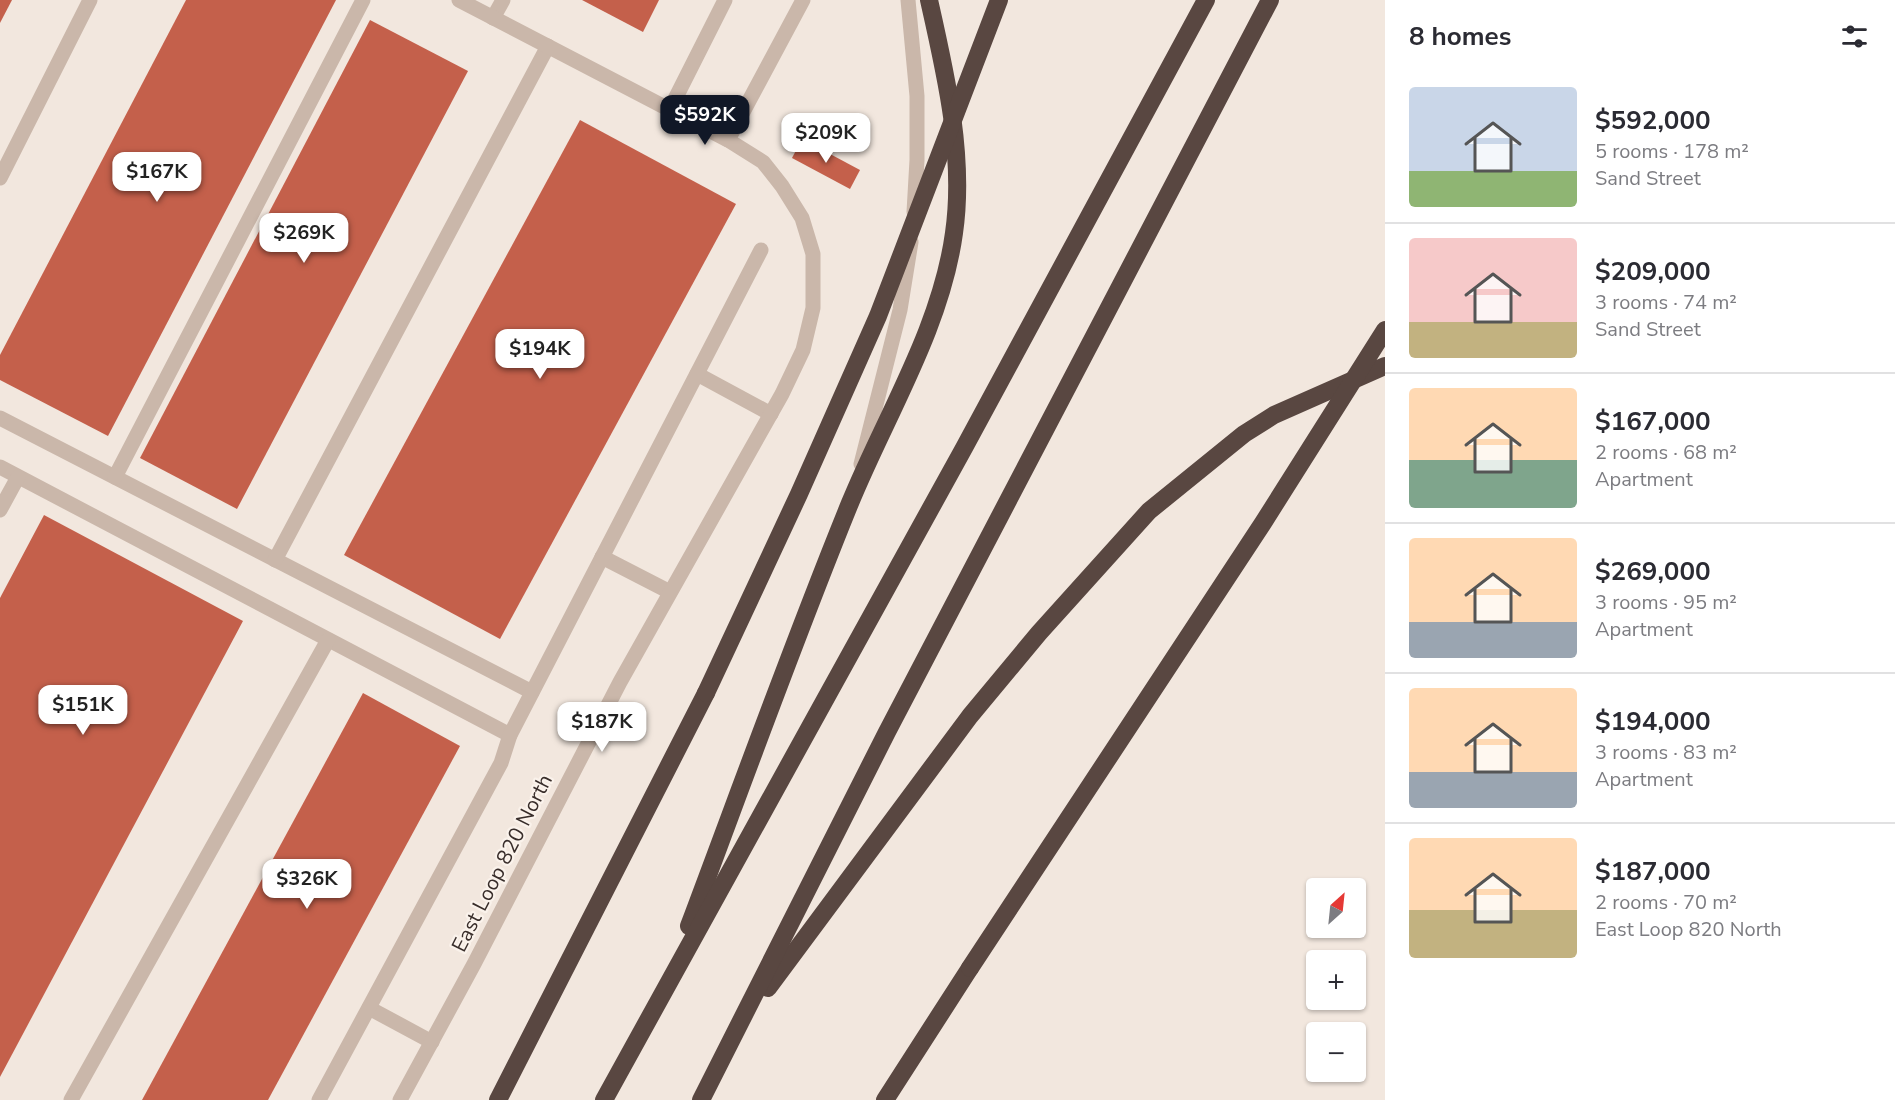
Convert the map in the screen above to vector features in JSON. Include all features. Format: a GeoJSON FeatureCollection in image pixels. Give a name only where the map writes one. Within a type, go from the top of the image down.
{"type":"FeatureCollection","features":[{"type":"Feature","properties":{"kind":"highway"},"geometry":{"type":"LineString","coordinates":[[666,986],[850,502],[937,309],[954,234],[958,168],[942,56],[929,0]]}},
{"type":"Feature","properties":{"kind":"highway"},"geometry":{"type":"LineString","coordinates":[[498,1100],[706,693],[799,494],[878,315],[999,0]]}},
{"type":"Feature","properties":{"kind":"highway"},"geometry":{"type":"LineString","coordinates":[[604,1100],[964,448],[1206,0]]}},
{"type":"Feature","properties":{"kind":"highway"},"geometry":{"type":"LineString","coordinates":[[700,1100],[740,1025],[886,732],[1270,0]]}},
{"type":"Feature","properties":{"kind":"highway"},"geometry":{"type":"LineString","coordinates":[[885,1100],[1263,523],[1385,330]]}},
{"type":"Feature","properties":{"kind":"highway"},"geometry":{"type":"LineString","coordinates":[[740,1025],[970,716],[1039,633],[1149,512],[1244,434],[1274,415],[1385,366]]}},
{"type":"Feature","properties":{"kind":"street"},"geometry":{"type":"LineString","coordinates":[[0,178],[90,0]]}},
{"type":"Feature","properties":{"kind":"street"},"geometry":{"type":"LineString","coordinates":[[115,477],[363,0]]}},
{"type":"Feature","properties":{"kind":"street","name":"East Loop 820 North"},"geometry":{"type":"LineString","coordinates":[[400,1100],[474,964],[620,682],[782,394],[803,350],[813,308],[813,254],[802,218],[782,186],[763,162],[670,109],[459,0]]}},
{"type":"Feature","properties":{"kind":"street"},"geometry":{"type":"LineString","coordinates":[[493,18],[503,0]]}},
{"type":"Feature","properties":{"kind":"street"},"geometry":{"type":"LineString","coordinates":[[670,109],[725,0]]}},
{"type":"Feature","properties":{"kind":"street"},"geometry":{"type":"LineString","coordinates":[[728,140],[803,0]]}},
{"type":"Feature","properties":{"kind":"street"},"geometry":{"type":"LineString","coordinates":[[850,502],[889,360],[900,310],[912,230],[917,160],[917,106],[908,0]]}},
{"type":"Feature","properties":{"kind":"street"},"geometry":{"type":"LineString","coordinates":[[275,560],[548,46]]}},
{"type":"Feature","properties":{"kind":"street"},"geometry":{"type":"LineString","coordinates":[[319,1100],[501,763],[510,735],[762,250]]}},
{"type":"Feature","properties":{"kind":"street"},"geometry":{"type":"LineString","coordinates":[[697,374],[771,414]]}},
{"type":"Feature","properties":{"kind":"street"},"geometry":{"type":"LineString","coordinates":[[0,418],[532,692]]}},
{"type":"Feature","properties":{"kind":"street"},"geometry":{"type":"LineString","coordinates":[[0,467],[510,735]]}},
{"type":"Feature","properties":{"kind":"street"},"geometry":{"type":"LineString","coordinates":[[0,510],[18,477]]}},
{"type":"Feature","properties":{"kind":"street"},"geometry":{"type":"LineString","coordinates":[[602,556],[670,592]]}},
{"type":"Feature","properties":{"kind":"street"},"geometry":{"type":"LineString","coordinates":[[71,1100],[328,640]]}},
{"type":"Feature","properties":{"kind":"street"},"geometry":{"type":"LineString","coordinates":[[369,1008],[432,1042]]}},
{"type":"Feature","properties":{"kind":"building"},"geometry":{"type":"Polygon","coordinates":[[[0,0],[12,0],[0,23],[0,0]]]}},
{"type":"Feature","properties":{"kind":"building"},"geometry":{"type":"Polygon","coordinates":[[[186,0],[336,0],[108,436],[0,380],[0,355],[186,0]]]}},
{"type":"Feature","properties":{"kind":"building"},"geometry":{"type":"Polygon","coordinates":[[[582,0],[659,0],[643,32],[582,0]]]}},
{"type":"Feature","properties":{"kind":"building"},"geometry":{"type":"Polygon","coordinates":[[[370,20],[468,71],[237,509],[140,458],[370,20]]]}},
{"type":"Feature","properties":{"kind":"building"},"geometry":{"type":"Polygon","coordinates":[[[580,120],[736,204],[500,639],[344,555],[580,120]]]}},
{"type":"Feature","properties":{"kind":"building"},"geometry":{"type":"Polygon","coordinates":[[[802,139],[860,170],[850,189],[792,158],[802,139]]]}},
{"type":"Feature","properties":{"kind":"building"},"geometry":{"type":"Polygon","coordinates":[[[44,515],[243,621],[0,1077],[0,598],[44,515]]]}},
{"type":"Feature","properties":{"kind":"building"},"geometry":{"type":"Polygon","coordinates":[[[363,693],[460,746],[268,1100],[142,1100],[363,693]]]}}]}
